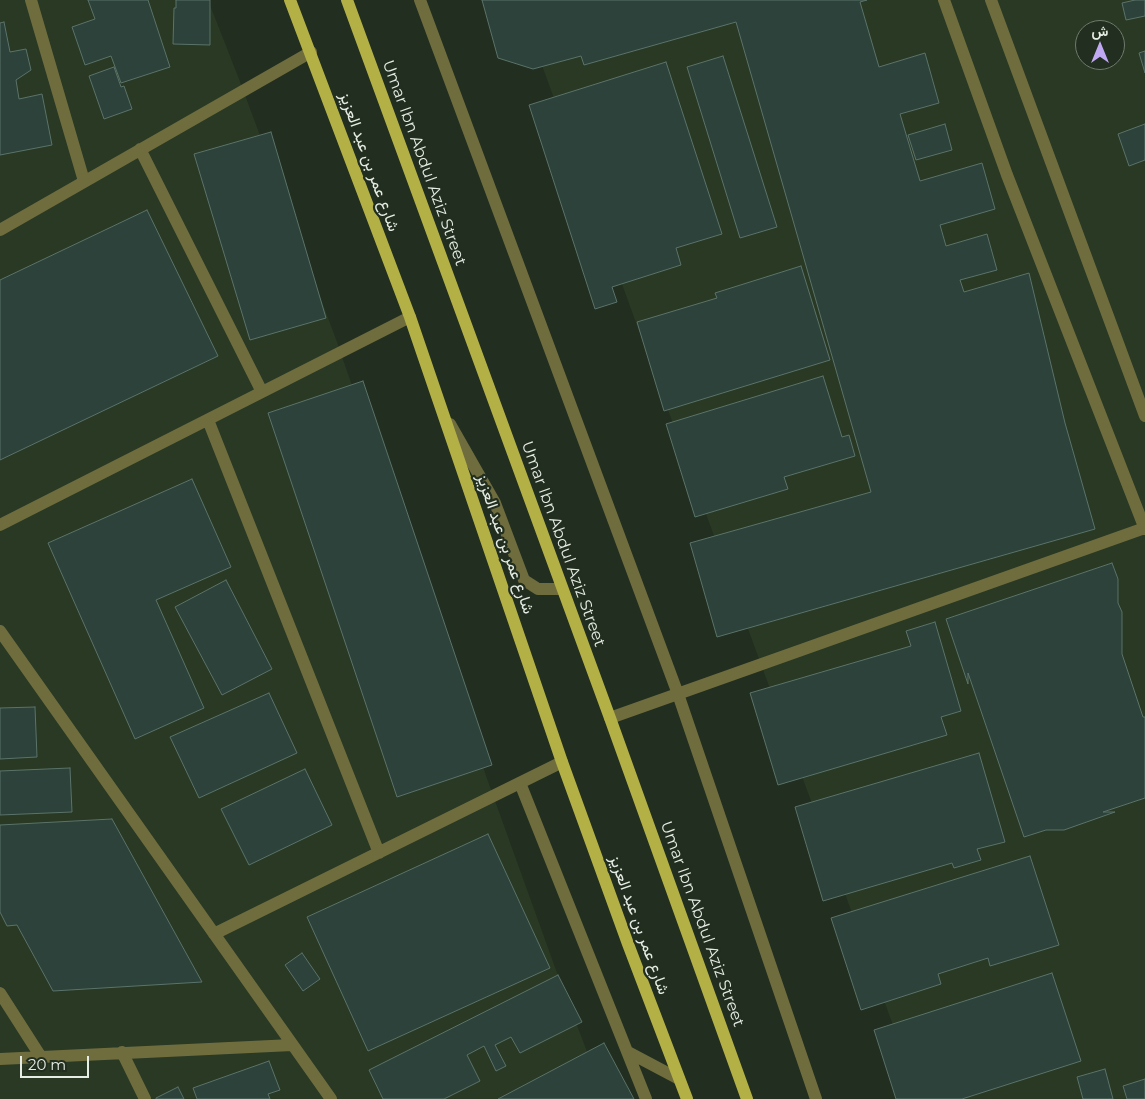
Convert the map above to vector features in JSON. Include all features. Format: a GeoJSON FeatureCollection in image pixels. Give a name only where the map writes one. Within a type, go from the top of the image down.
{"type":"FeatureCollection","features":[{"type":"Feature","properties":{"kind":"main road","name":"شارع عمر بن عبد العزيز"},"geometry":{"type":"LineString","coordinates":[[290,0],[410,317],[562,762],[687,1099]]}},
{"type":"Feature","properties":{"kind":"main road","name":"Umar Ibn Abdul Aziz Street"},"geometry":{"type":"LineString","coordinates":[[347,0],[610,718],[747,1099]]}},
{"type":"Feature","properties":{"kind":"street"},"geometry":{"type":"LineString","coordinates":[[31,0],[84,182]]}},
{"type":"Feature","properties":{"kind":"street"},"geometry":{"type":"LineString","coordinates":[[420,0],[678,694],[816,1099]]}},
{"type":"Feature","properties":{"kind":"street"},"geometry":{"type":"LineString","coordinates":[[610,718],[1145,528],[1007,175],[944,0]]}},
{"type":"Feature","properties":{"kind":"street"},"geometry":{"type":"LineString","coordinates":[[991,0],[1141,392],[1145,416]]}},
{"type":"Feature","properties":{"kind":"street"},"geometry":{"type":"LineString","coordinates":[[0,230],[310,52]]}},
{"type":"Feature","properties":{"kind":"street"},"geometry":{"type":"LineString","coordinates":[[140,149],[262,392]]}},
{"type":"Feature","properties":{"kind":"street"},"geometry":{"type":"LineString","coordinates":[[0,525],[410,317]]}},
{"type":"Feature","properties":{"kind":"street"},"geometry":{"type":"LineString","coordinates":[[442,411],[495,503],[524,580],[538,589],[562,589]]}},
{"type":"Feature","properties":{"kind":"street"},"geometry":{"type":"LineString","coordinates":[[208,420],[379,852]]}},
{"type":"Feature","properties":{"kind":"street"},"geometry":{"type":"LineString","coordinates":[[0,632],[331,1099]]}},
{"type":"Feature","properties":{"kind":"street"},"geometry":{"type":"LineString","coordinates":[[214,934],[562,762]]}},
{"type":"Feature","properties":{"kind":"street"},"geometry":{"type":"LineString","coordinates":[[520,783],[646,1099]]}},
{"type":"Feature","properties":{"kind":"street"},"geometry":{"type":"LineString","coordinates":[[0,993],[41,1057]]}},
{"type":"Feature","properties":{"kind":"street"},"geometry":{"type":"LineString","coordinates":[[0,1059],[292,1044]]}},
{"type":"Feature","properties":{"kind":"street"},"geometry":{"type":"LineString","coordinates":[[122,1052],[145,1099]]}},
{"type":"Feature","properties":{"kind":"street"},"geometry":{"type":"LineString","coordinates":[[628,1052],[679,1079]]}},
{"type":"Feature","properties":{"kind":"shaded area"},"geometry":{"type":"Polygon","coordinates":[[[0,0],[208,0],[337,342],[490,787],[605,1099],[0,1099],[0,0]]]}},
{"type":"Feature","properties":{"kind":"shaded area"},"geometry":{"type":"Polygon","coordinates":[[[518,0],[1145,0],[1145,1099],[920,1099],[518,0]]]}},
{"type":"Feature","properties":{"kind":"building"},"geometry":{"type":"Polygon","coordinates":[[[88,0],[148,0],[170,67],[121,83],[111,56],[85,65],[72,27],[95,19],[88,0]]]}},
{"type":"Feature","properties":{"kind":"building"},"geometry":{"type":"Polygon","coordinates":[[[176,0],[210,0],[210,45],[173,44],[176,0]]]}},
{"type":"Feature","properties":{"kind":"building"},"geometry":{"type":"Polygon","coordinates":[[[482,0],[867,0],[860,2],[879,67],[925,53],[939,103],[900,114],[920,181],[982,163],[995,209],[940,225],[946,246],[987,234],[997,270],[960,280],[964,292],[1029,273],[1065,423],[1095,529],[717,637],[690,543],[871,492],[736,22],[584,65],[581,56],[533,69],[498,58],[482,0]]]}},
{"type":"Feature","properties":{"kind":"building"},"geometry":{"type":"Polygon","coordinates":[[[1145,0],[1145,16],[1126,20],[1122,3],[1145,0]]]}},
{"type":"Feature","properties":{"kind":"building"},"geometry":{"type":"Polygon","coordinates":[[[4,22],[10,52],[26,49],[31,70],[16,80],[19,99],[42,94],[52,145],[0,155],[0,23],[4,22]]]}},
{"type":"Feature","properties":{"kind":"building"},"geometry":{"type":"Polygon","coordinates":[[[1145,51],[1145,73],[1139,53],[1145,51]]]}},
{"type":"Feature","properties":{"kind":"building"},"geometry":{"type":"Polygon","coordinates":[[[723,56],[777,227],[740,238],[687,67],[723,56]]]}},
{"type":"Feature","properties":{"kind":"building"},"geometry":{"type":"Polygon","coordinates":[[[666,62],[722,234],[676,248],[681,265],[612,287],[617,302],[595,309],[529,105],[666,62]]]}},
{"type":"Feature","properties":{"kind":"building"},"geometry":{"type":"Polygon","coordinates":[[[114,67],[121,87],[124,86],[132,109],[104,119],[89,76],[114,67]]]}},
{"type":"Feature","properties":{"kind":"building"},"geometry":{"type":"Polygon","coordinates":[[[945,124],[952,150],[916,160],[908,135],[945,124]]]}},
{"type":"Feature","properties":{"kind":"building"},"geometry":{"type":"Polygon","coordinates":[[[1145,124],[1145,160],[1129,166],[1118,134],[1145,124]]]}},
{"type":"Feature","properties":{"kind":"building"},"geometry":{"type":"Polygon","coordinates":[[[271,132],[326,318],[250,340],[194,154],[271,132]]]}},
{"type":"Feature","properties":{"kind":"building"},"geometry":{"type":"Polygon","coordinates":[[[147,210],[218,356],[0,460],[0,280],[147,210]]]}},
{"type":"Feature","properties":{"kind":"building"},"geometry":{"type":"Polygon","coordinates":[[[801,266],[830,360],[664,411],[637,322],[717,298],[715,293],[801,266]]]}},
{"type":"Feature","properties":{"kind":"building"},"geometry":{"type":"Polygon","coordinates":[[[823,376],[842,437],[849,435],[855,456],[784,477],[788,489],[695,517],[666,424],[823,376]]]}},
{"type":"Feature","properties":{"kind":"building"},"geometry":{"type":"Polygon","coordinates":[[[363,381],[492,765],[397,797],[268,413],[363,381]]]}},
{"type":"Feature","properties":{"kind":"building"},"geometry":{"type":"Polygon","coordinates":[[[192,479],[231,567],[156,600],[204,708],[135,739],[48,543],[192,479]]]}},
{"type":"Feature","properties":{"kind":"building"},"geometry":{"type":"Polygon","coordinates":[[[1112,563],[1118,579],[1118,603],[1122,612],[1122,654],[1143,717],[1145,717],[1145,798],[1103,812],[1115,812],[1064,830],[1046,830],[1024,837],[968,673],[968,684],[946,619],[1112,563]]]}},
{"type":"Feature","properties":{"kind":"building"},"geometry":{"type":"Polygon","coordinates":[[[226,580],[272,669],[222,695],[175,607],[226,580]]]}},
{"type":"Feature","properties":{"kind":"building"},"geometry":{"type":"Polygon","coordinates":[[[935,622],[961,711],[941,717],[947,735],[778,785],[750,693],[911,646],[906,631],[935,622]]]}},
{"type":"Feature","properties":{"kind":"building"},"geometry":{"type":"Polygon","coordinates":[[[269,693],[297,753],[199,798],[170,737],[269,693]]]}},
{"type":"Feature","properties":{"kind":"building"},"geometry":{"type":"Polygon","coordinates":[[[35,707],[37,757],[0,759],[0,708],[35,707]]]}},
{"type":"Feature","properties":{"kind":"building"},"geometry":{"type":"Polygon","coordinates":[[[979,753],[1005,842],[977,849],[981,860],[954,868],[952,863],[823,901],[795,807],[979,753]]]}},
{"type":"Feature","properties":{"kind":"building"},"geometry":{"type":"Polygon","coordinates":[[[70,768],[72,812],[0,815],[0,771],[70,768]]]}},
{"type":"Feature","properties":{"kind":"building"},"geometry":{"type":"Polygon","coordinates":[[[305,769],[332,825],[249,865],[221,809],[305,769]]]}},
{"type":"Feature","properties":{"kind":"building"},"geometry":{"type":"Polygon","coordinates":[[[112,819],[202,982],[53,991],[17,925],[7,926],[0,912],[0,825],[112,819]]]}},
{"type":"Feature","properties":{"kind":"building"},"geometry":{"type":"Polygon","coordinates":[[[488,834],[550,968],[368,1051],[307,917],[488,834]]]}},
{"type":"Feature","properties":{"kind":"building"},"geometry":{"type":"Polygon","coordinates":[[[1030,856],[1059,945],[990,966],[988,958],[938,974],[941,984],[861,1010],[831,918],[1030,856]]]}},
{"type":"Feature","properties":{"kind":"building"},"geometry":{"type":"Polygon","coordinates":[[[302,953],[320,979],[303,991],[285,965],[302,953]]]}},
{"type":"Feature","properties":{"kind":"building"},"geometry":{"type":"Polygon","coordinates":[[[1052,973],[1081,1061],[962,1099],[896,1099],[874,1030],[1052,973]]]}},
{"type":"Feature","properties":{"kind":"building"},"geometry":{"type":"Polygon","coordinates":[[[558,975],[582,1022],[520,1053],[511,1037],[495,1045],[506,1066],[496,1071],[484,1046],[467,1055],[480,1081],[444,1099],[383,1099],[369,1070],[558,975]]]}},
{"type":"Feature","properties":{"kind":"building"},"geometry":{"type":"Polygon","coordinates":[[[604,1043],[634,1099],[498,1099],[604,1043]]]}},
{"type":"Feature","properties":{"kind":"building"},"geometry":{"type":"Polygon","coordinates":[[[269,1061],[280,1090],[268,1094],[270,1099],[197,1099],[193,1088],[269,1061]]]}},
{"type":"Feature","properties":{"kind":"building"},"geometry":{"type":"Polygon","coordinates":[[[1105,1069],[1113,1099],[1083,1099],[1077,1077],[1105,1069]]]}},
{"type":"Feature","properties":{"kind":"building"},"geometry":{"type":"Polygon","coordinates":[[[1145,1079],[1145,1099],[1127,1099],[1123,1086],[1145,1079]]]}},
{"type":"Feature","properties":{"kind":"building"},"geometry":{"type":"Polygon","coordinates":[[[178,1087],[184,1099],[156,1099],[156,1098],[178,1087]]]}}]}
